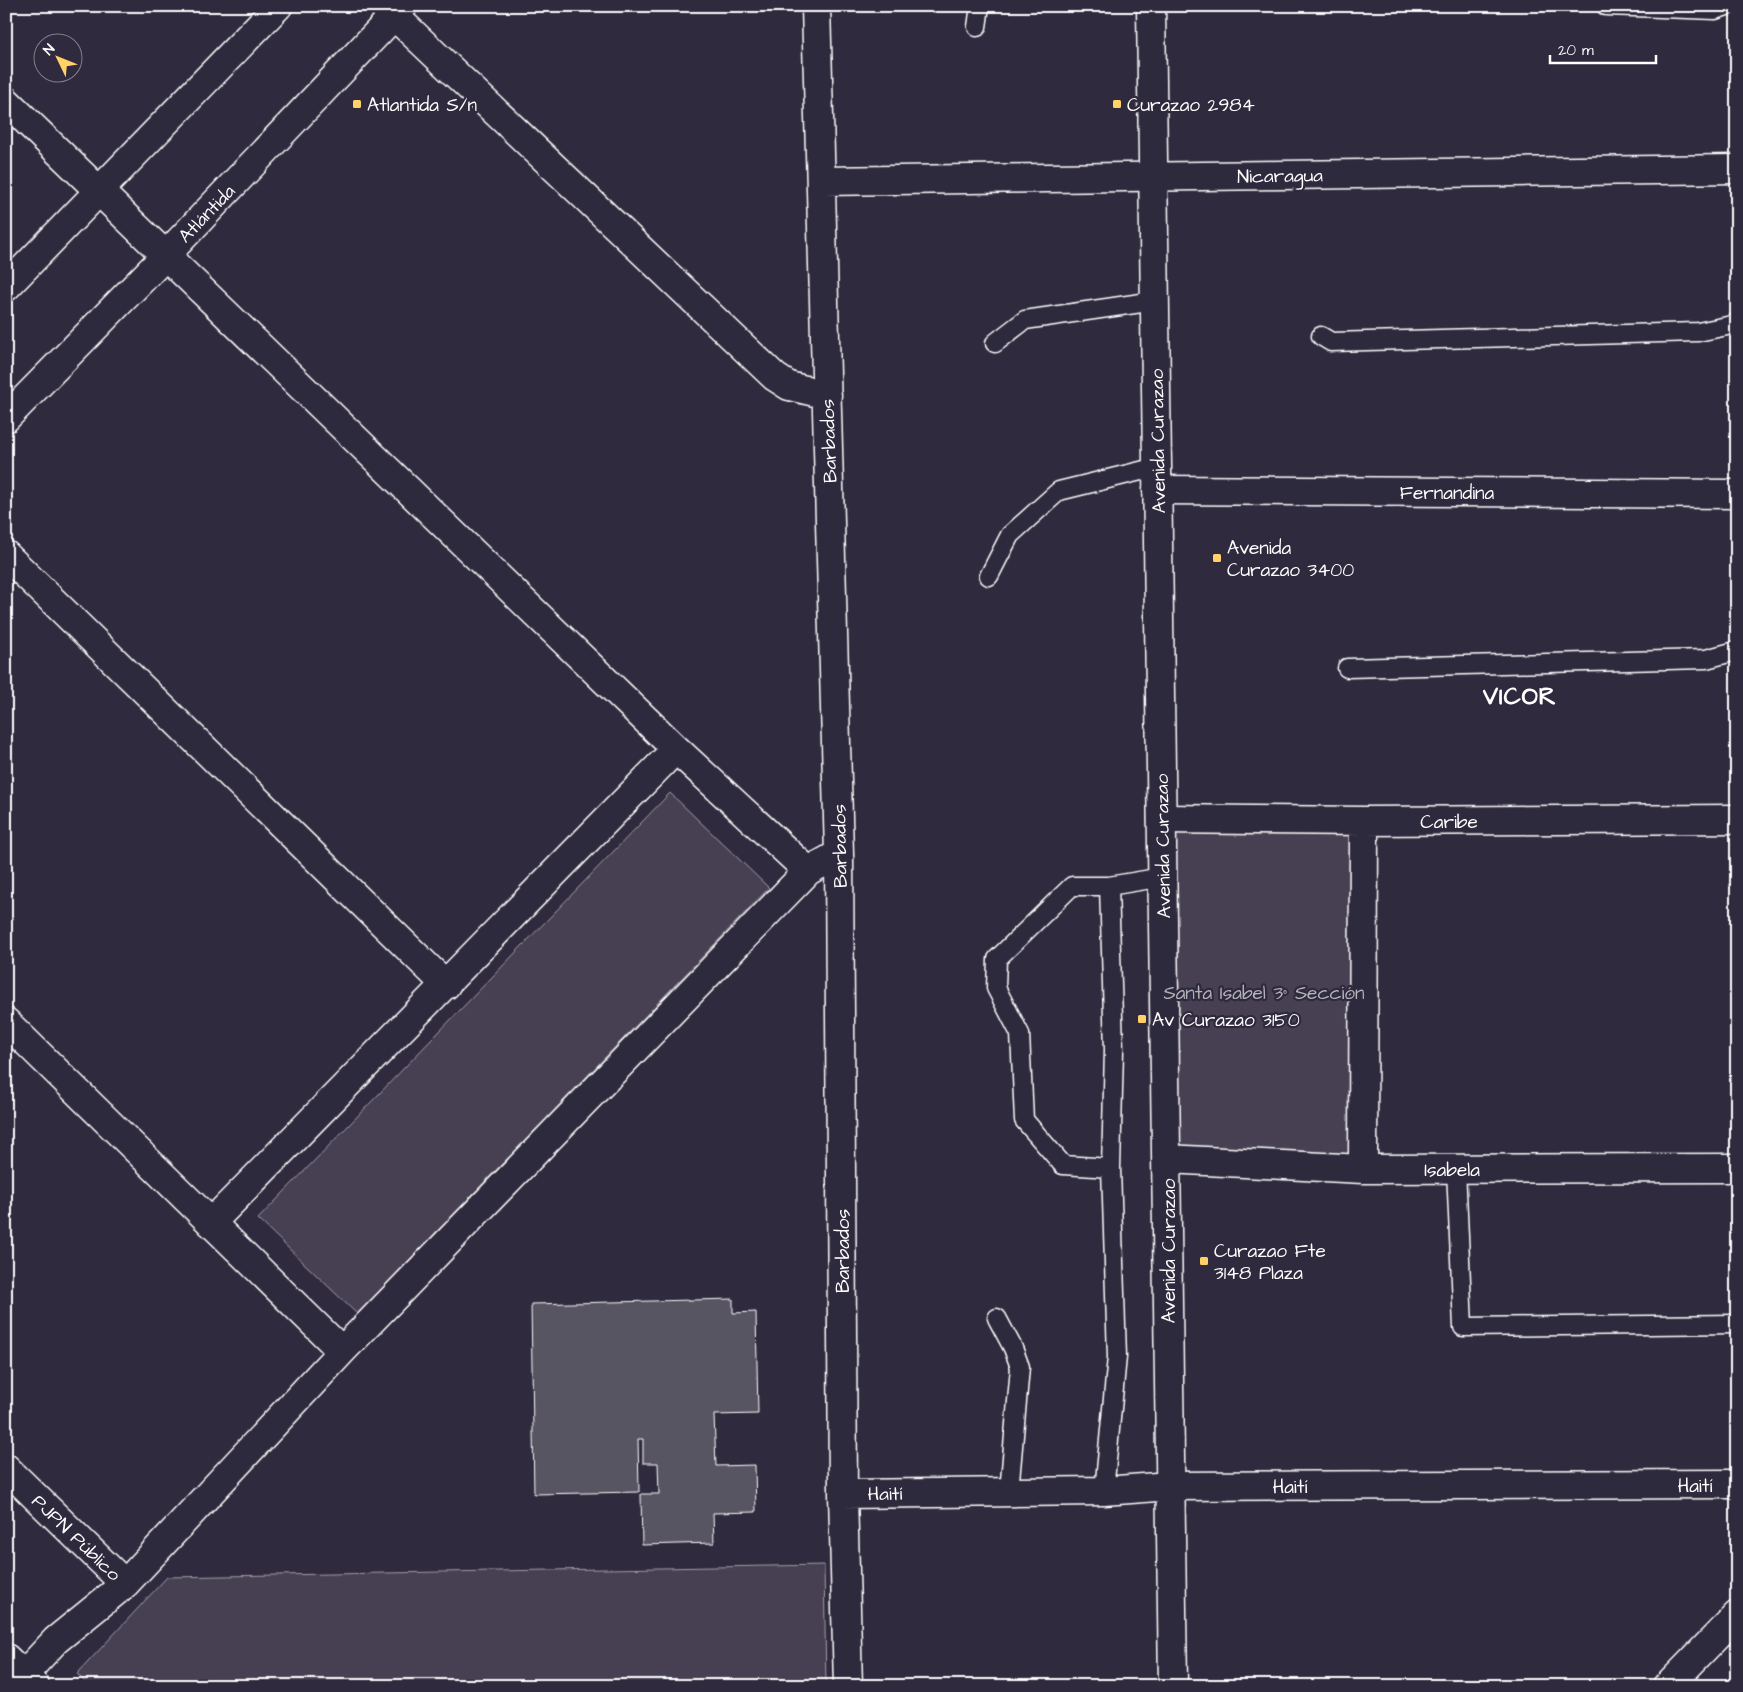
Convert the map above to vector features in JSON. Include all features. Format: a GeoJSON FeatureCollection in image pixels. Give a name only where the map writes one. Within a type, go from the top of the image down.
{"type":"FeatureCollection","features":[{"type":"Feature","properties":{"kind":"street"},"geometry":{"type":"LineString","coordinates":[[6,288],[278,6]]}},
{"type":"Feature","properties":{"kind":"street","name":"Barbados"},"geometry":{"type":"LineString","coordinates":[[816,6],[839,854],[843,1494],[848,1686]]}},
{"type":"Feature","properties":{"kind":"street","name":"Avenida Curazao"},"geometry":{"type":"LineString","coordinates":[[1151,6],[1173,1686]]}},
{"type":"Feature","properties":{"kind":"street"},"geometry":{"type":"LineString","coordinates":[[394,10],[775,377],[789,386],[827,395]]}},
{"type":"Feature","properties":{"kind":"street","name":"Atlántida"},"geometry":{"type":"LineString","coordinates":[[6,418],[166,255],[394,10]]}},
{"type":"Feature","properties":{"kind":"street"},"geometry":{"type":"LineString","coordinates":[[6,101],[676,749],[808,871]]}},
{"type":"Feature","properties":{"kind":"street","name":"Nicaragua"},"geometry":{"type":"LineString","coordinates":[[822,181],[1737,170]]}},
{"type":"Feature","properties":{"kind":"street","name":"Fernandina"},"geometry":{"type":"LineString","coordinates":[[1157,478],[1737,494]]}},
{"type":"Feature","properties":{"kind":"street"},"geometry":{"type":"LineString","coordinates":[[6,555],[446,985]]}},
{"type":"Feature","properties":{"kind":"street"},"geometry":{"type":"LineString","coordinates":[[211,1223],[676,749]]}},
{"type":"Feature","properties":{"kind":"street","name":"Caribe"},"geometry":{"type":"LineString","coordinates":[[1162,819],[1364,821],[1737,819]]}},
{"type":"Feature","properties":{"kind":"street"},"geometry":{"type":"LineString","coordinates":[[1363,1169],[1364,821]]}},
{"type":"Feature","properties":{"kind":"street"},"geometry":{"type":"LineString","coordinates":[[20,1676],[56,1640],[125,1584],[342,1351],[808,871],[839,854]]}},
{"type":"Feature","properties":{"kind":"street"},"geometry":{"type":"LineString","coordinates":[[6,1022],[342,1351]]}},
{"type":"Feature","properties":{"kind":"street","name":"Isabela"},"geometry":{"type":"LineString","coordinates":[[1167,1160],[1363,1169],[1737,1168]]}},
{"type":"Feature","properties":{"kind":"street","name":"PJPN Público"},"geometry":{"type":"LineString","coordinates":[[6,1468],[125,1584]]}},
{"type":"Feature","properties":{"kind":"street","name":"Haití"},"geometry":{"type":"LineString","coordinates":[[843,1494],[1104,1491],[1170,1486],[1737,1484]]}},
{"type":"Feature","properties":{"kind":"street"},"geometry":{"type":"LineString","coordinates":[[1668,1686],[1737,1615]]}},
{"type":"Feature","properties":{"kind":"lane"},"geometry":{"type":"LineString","coordinates":[[977,27],[980,6]]}},
{"type":"Feature","properties":{"kind":"lane"},"geometry":{"type":"LineString","coordinates":[[1606,6],[1715,10],[1727,6]]}},
{"type":"Feature","properties":{"kind":"lane"},"geometry":{"type":"LineString","coordinates":[[995,343],[1025,320],[1155,301]]}},
{"type":"Feature","properties":{"kind":"lane"},"geometry":{"type":"LineString","coordinates":[[1321,336],[1331,342],[1698,332],[1732,325],[1737,322]]}},
{"type":"Feature","properties":{"kind":"lane"},"geometry":{"type":"LineString","coordinates":[[989,576],[1010,535],[1059,491],[1157,478]]}},
{"type":"Feature","properties":{"kind":"lane"},"geometry":{"type":"LineString","coordinates":[[1347,668],[1706,658],[1737,649]]}},
{"type":"Feature","properties":{"kind":"lane"},"geometry":{"type":"LineString","coordinates":[[1111,1168],[1063,1166],[1024,1120],[1020,1034],[996,988],[998,959],[1072,886],[1109,886],[1163,877]]}},
{"type":"Feature","properties":{"kind":"lane"},"geometry":{"type":"LineString","coordinates":[[1104,1491],[1117,1357],[1111,1168],[1114,1050],[1109,886]]}},
{"type":"Feature","properties":{"kind":"lane"},"geometry":{"type":"LineString","coordinates":[[1456,1169],[1463,1327],[1737,1324]]}},
{"type":"Feature","properties":{"kind":"lane"},"geometry":{"type":"LineString","coordinates":[[997,1318],[1013,1348],[1020,1367],[1009,1492]]}},
{"type":"Feature","properties":{"kind":"green space"},"geometry":{"type":"Polygon","coordinates":[[[670,793],[769,888],[357,1314],[258,1219],[670,793]]]}},
{"type":"Feature","properties":{"kind":"green space","name":"Santa Isabel 3° Sección"},"geometry":{"type":"Polygon","coordinates":[[[1353,824],[1353,1157],[1176,1157],[1174,827],[1353,824]]]}},
{"type":"Feature","properties":{"kind":"green space"},"geometry":{"type":"Polygon","coordinates":[[[824,1565],[826,1686],[89,1686],[77,1674],[167,1577],[824,1565]]]}},
{"type":"Feature","properties":{"kind":"building"},"geometry":{"type":"Polygon","coordinates":[[[733,1299],[733,1313],[756,1312],[758,1414],[714,1415],[716,1466],[755,1465],[756,1512],[713,1513],[714,1543],[642,1545],[641,1494],[659,1494],[658,1463],[643,1463],[643,1439],[638,1439],[639,1492],[534,1494],[531,1304],[733,1299]]]}},
{"type":"Feature","properties":{"kind":"place","name":"Atlantida S/n"},"geometry":{"type":"Point","coordinates":[357,104]}},
{"type":"Feature","properties":{"kind":"place","name":"Curazao 2984"},"geometry":{"type":"Point","coordinates":[1117,104]}},
{"type":"Feature","properties":{"kind":"place","name":"Avenida Curazao 3400"},"geometry":{"type":"Point","coordinates":[1217,558]}},
{"type":"Feature","properties":{"kind":"place","name":"Av Curazao 3150"},"geometry":{"type":"Point","coordinates":[1142,1019]}},
{"type":"Feature","properties":{"kind":"place","name":"Curazao Fte 3148 Plaza"},"geometry":{"type":"Point","coordinates":[1204,1261]}},
{"type":"Feature","properties":{"kind":"district","name":"VICOR"},"geometry":{"type":"Point","coordinates":[1520,696]}}]}
